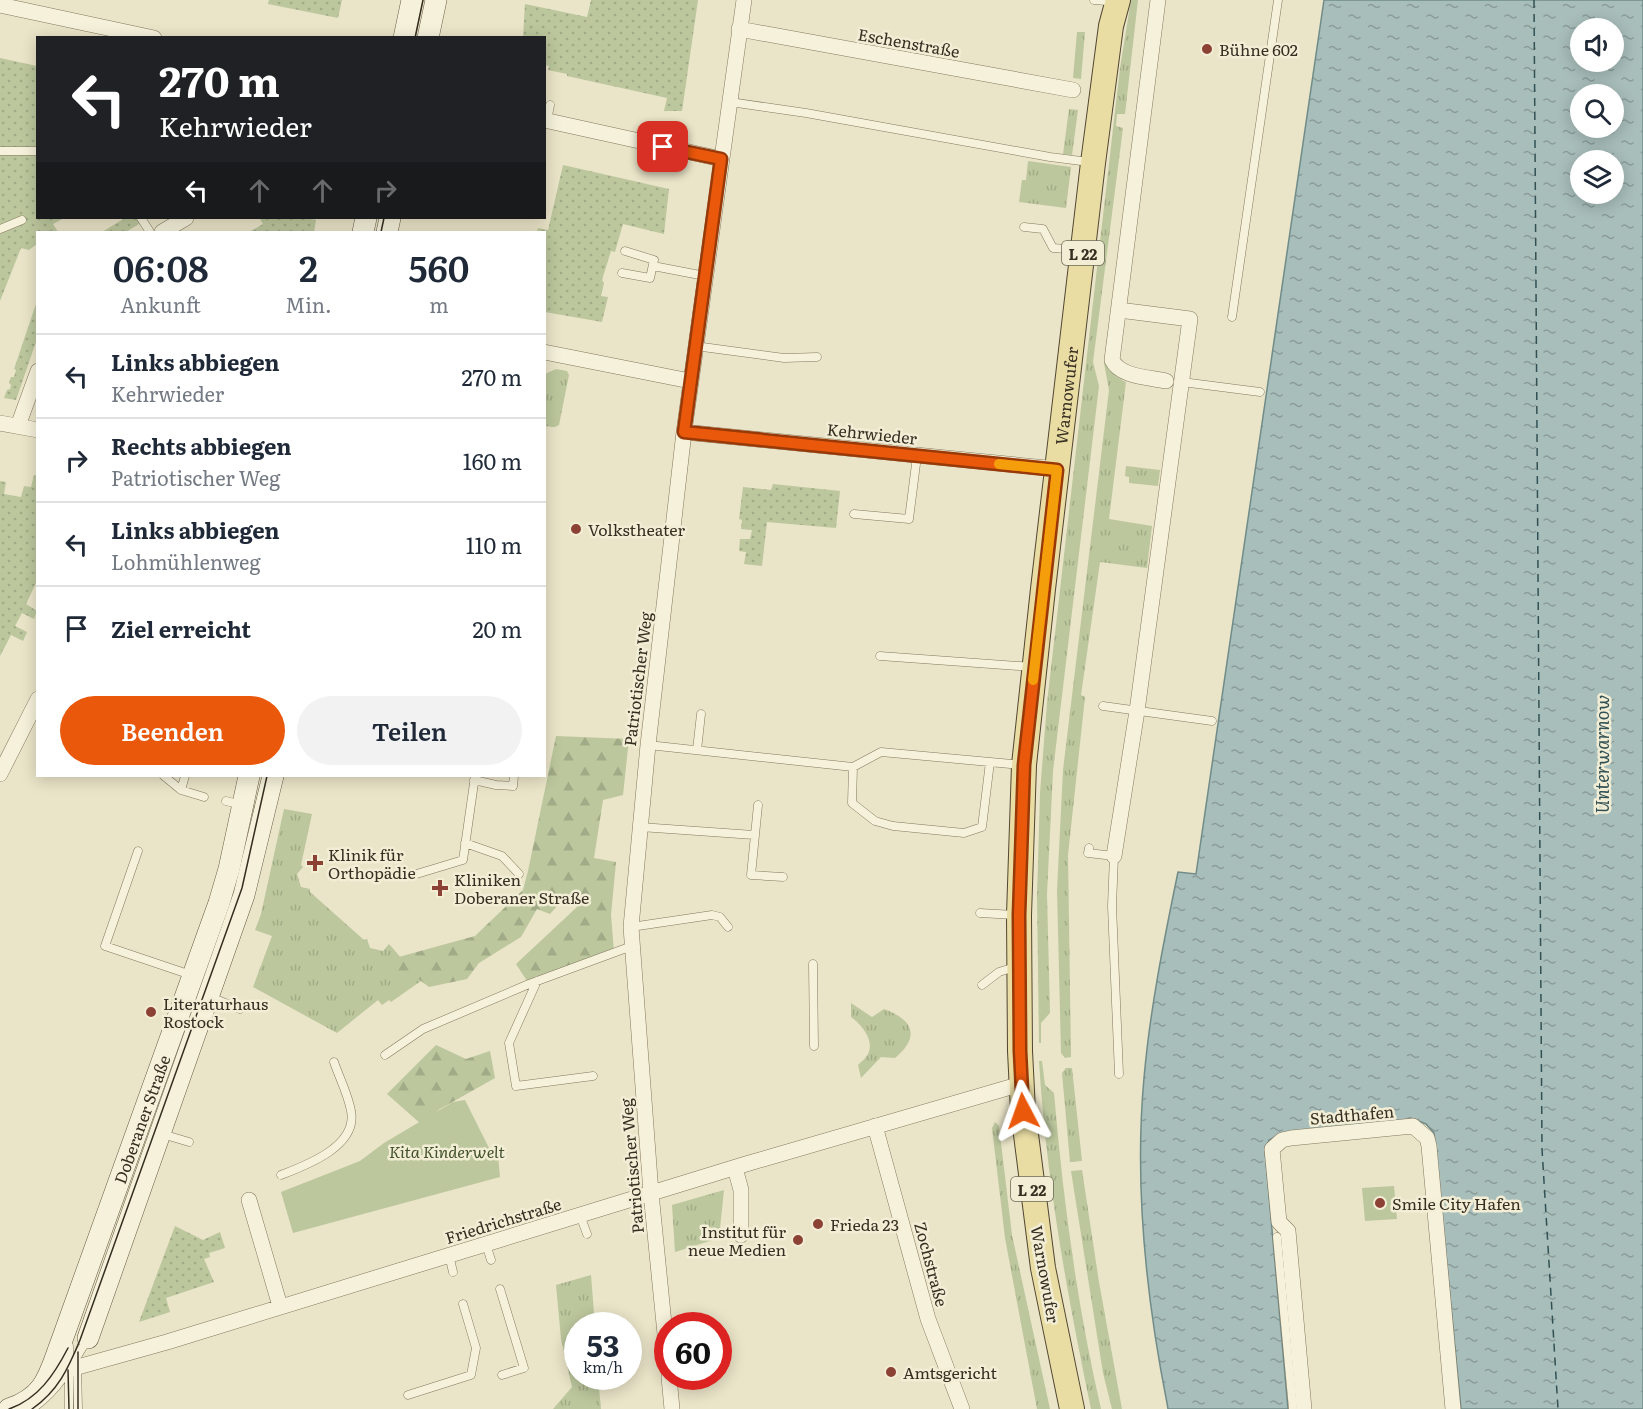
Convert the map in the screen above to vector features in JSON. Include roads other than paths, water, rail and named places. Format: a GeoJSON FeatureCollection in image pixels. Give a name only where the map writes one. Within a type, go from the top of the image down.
{"type":"FeatureCollection","features":[{"type":"Feature","properties":{"kind":"main road","name":"Warnowufer"},"geometry":{"type":"LineString","coordinates":[[1072,1409],[1038,1235],[1021,1084],[1019,915],[1024,765],[1093,163],[1111,26],[1107,0]]}},
{"type":"Feature","properties":{"kind":"street"},"geometry":{"type":"LineString","coordinates":[[404,36],[412,0]]}},
{"type":"Feature","properties":{"kind":"street"},"geometry":{"type":"LineString","coordinates":[[428,36],[436,0]]}},
{"type":"Feature","properties":{"kind":"street","name":"Patriotischer Weg"},"geometry":{"type":"LineString","coordinates":[[663,1312],[651,1193],[631,927],[648,745],[683,437],[744,0]]}},
{"type":"Feature","properties":{"kind":"street"},"geometry":{"type":"LineString","coordinates":[[1158,0],[1112,360],[1122,372],[1174,382]]}},
{"type":"Feature","properties":{"kind":"street"},"geometry":{"type":"LineString","coordinates":[[0,5],[110,33],[136,36]]}},
{"type":"Feature","properties":{"kind":"street","name":"Eschenstraße"},"geometry":{"type":"LineString","coordinates":[[739,29],[1073,90]]}},
{"type":"Feature","properties":{"kind":"street"},"geometry":{"type":"LineString","coordinates":[[547,115],[721,159]]}},
{"type":"Feature","properties":{"kind":"street"},"geometry":{"type":"LineString","coordinates":[[164,231],[184,219]]}},
{"type":"Feature","properties":{"kind":"street"},"geometry":{"type":"LineString","coordinates":[[1114,856],[1137,711],[1174,382],[1190,319],[1119,310]]}},
{"type":"Feature","properties":{"kind":"street"},"geometry":{"type":"LineString","coordinates":[[546,352],[690,381]]}},
{"type":"Feature","properties":{"kind":"street"},"geometry":{"type":"LineString","coordinates":[[18,426],[36,376]]}},
{"type":"Feature","properties":{"kind":"street"},"geometry":{"type":"LineString","coordinates":[[0,423],[36,430]]}},
{"type":"Feature","properties":{"kind":"street","name":"Kehrwieder"},"geometry":{"type":"LineString","coordinates":[[683,437],[1057,470]]}},
{"type":"Feature","properties":{"kind":"street"},"geometry":{"type":"LineString","coordinates":[[0,774],[36,703]]}},
{"type":"Feature","properties":{"kind":"street","name":"Doberaner Straße"},"geometry":{"type":"LineString","coordinates":[[45,1385],[229,869],[234,803],[248,777]]}},
{"type":"Feature","properties":{"kind":"street","name":"Doberaner Straße"},"geometry":{"type":"LineString","coordinates":[[77,1358],[244,895],[273,777]]}},
{"type":"Feature","properties":{"kind":"street","name":"Friedrichstraße"},"geometry":{"type":"LineString","coordinates":[[45,1385],[77,1358],[99,1361],[121,1355],[651,1193],[1021,1084]]}},
{"type":"Feature","properties":{"kind":"street","name":"Zochstraße"},"geometry":{"type":"LineString","coordinates":[[875,1126],[928,1319],[962,1409]]}},
{"type":"Feature","properties":{"kind":"street","name":"Stadthafen"},"geometry":{"type":"LineString","coordinates":[[1304,1409],[1288,1231],[1279,1222],[1272,1149],[1282,1140],[1291,1138],[1413,1126],[1427,1138],[1429,1146],[1453,1409]]}},
{"type":"Feature","properties":{"kind":"street"},"geometry":{"type":"LineString","coordinates":[[735,1168],[741,1190],[741,1235]]}},
{"type":"Feature","properties":{"kind":"street"},"geometry":{"type":"LineString","coordinates":[[249,1200],[280,1306]]}},
{"type":"Feature","properties":{"kind":"street"},"geometry":{"type":"LineString","coordinates":[[77,1358],[91,1352],[99,1361]]}},
{"type":"Feature","properties":{"kind":"street"},"geometry":{"type":"LineString","coordinates":[[9,1409],[36,1395],[45,1385]]}},
{"type":"Feature","properties":{"kind":"street"},"geometry":{"type":"LineString","coordinates":[[670,1390],[672,1409]]}},
{"type":"Feature","properties":{"kind":"lane"},"geometry":{"type":"LineString","coordinates":[[1232,317],[1278,0]]}},
{"type":"Feature","properties":{"kind":"lane"},"geometry":{"type":"LineString","coordinates":[[730,102],[1093,163]]}},
{"type":"Feature","properties":{"kind":"lane"},"geometry":{"type":"LineString","coordinates":[[0,151],[36,151]]}},
{"type":"Feature","properties":{"kind":"lane"},"geometry":{"type":"LineString","coordinates":[[0,229],[22,220]]}},
{"type":"Feature","properties":{"kind":"lane"},"geometry":{"type":"LineString","coordinates":[[1024,227],[1043,229],[1053,248],[1083,250]]}},
{"type":"Feature","properties":{"kind":"lane"},"geometry":{"type":"LineString","coordinates":[[622,273],[650,278],[653,266],[654,260],[626,251]]}},
{"type":"Feature","properties":{"kind":"lane"},"geometry":{"type":"LineString","coordinates":[[653,266],[705,276]]}},
{"type":"Feature","properties":{"kind":"lane"},"geometry":{"type":"LineString","coordinates":[[695,346],[784,358],[818,357]]}},
{"type":"Feature","properties":{"kind":"lane"},"geometry":{"type":"LineString","coordinates":[[1174,382],[1260,392]]}},
{"type":"Feature","properties":{"kind":"lane"},"geometry":{"type":"LineString","coordinates":[[854,514],[909,519],[917,456]]}},
{"type":"Feature","properties":{"kind":"lane"},"geometry":{"type":"LineString","coordinates":[[880,656],[1034,667]]}},
{"type":"Feature","properties":{"kind":"lane"},"geometry":{"type":"LineString","coordinates":[[1102,706],[1212,721]]}},
{"type":"Feature","properties":{"kind":"lane"},"geometry":{"type":"LineString","coordinates":[[698,750],[701,714]]}},
{"type":"Feature","properties":{"kind":"lane"},"geometry":{"type":"LineString","coordinates":[[648,745],[853,767],[881,752],[1024,765]]}},
{"type":"Feature","properties":{"kind":"lane"},"geometry":{"type":"LineString","coordinates":[[853,767],[852,803],[875,821],[893,826],[964,833],[982,827],[990,762]]}},
{"type":"Feature","properties":{"kind":"lane"},"geometry":{"type":"LineString","coordinates":[[165,777],[181,790],[204,797]]}},
{"type":"Feature","properties":{"kind":"lane"},"geometry":{"type":"LineString","coordinates":[[181,790],[185,777]]}},
{"type":"Feature","properties":{"kind":"lane"},"geometry":{"type":"LineString","coordinates":[[410,876],[463,860],[474,778],[496,785],[513,786],[514,777]]}},
{"type":"Feature","properties":{"kind":"lane"},"geometry":{"type":"LineString","coordinates":[[758,805],[751,875],[783,877]]}},
{"type":"Feature","properties":{"kind":"lane"},"geometry":{"type":"LineString","coordinates":[[640,827],[754,835]]}},
{"type":"Feature","properties":{"kind":"lane"},"geometry":{"type":"LineString","coordinates":[[465,843],[501,856],[519,874]]}},
{"type":"Feature","properties":{"kind":"lane"},"geometry":{"type":"LineString","coordinates":[[1089,848],[1088,853],[1114,856],[1112,906],[1119,1074]]}},
{"type":"Feature","properties":{"kind":"lane"},"geometry":{"type":"LineString","coordinates":[[138,851],[105,946],[193,975]]}},
{"type":"Feature","properties":{"kind":"lane"},"geometry":{"type":"LineString","coordinates":[[980,913],[1019,915]]}},
{"type":"Feature","properties":{"kind":"lane"},"geometry":{"type":"LineString","coordinates":[[631,927],[712,915],[720,917],[728,927]]}},
{"type":"Feature","properties":{"kind":"lane"},"geometry":{"type":"LineString","coordinates":[[385,1055],[423,1029],[537,981],[632,946]]}},
{"type":"Feature","properties":{"kind":"lane"},"geometry":{"type":"LineString","coordinates":[[813,964],[814,1046]]}},
{"type":"Feature","properties":{"kind":"lane"},"geometry":{"type":"LineString","coordinates":[[982,985],[999,972],[1020,966]]}},
{"type":"Feature","properties":{"kind":"lane"},"geometry":{"type":"LineString","coordinates":[[537,981],[509,1043],[516,1086],[593,1076]]}},
{"type":"Feature","properties":{"kind":"lane"},"geometry":{"type":"LineString","coordinates":[[209,997],[240,1009]]}},
{"type":"Feature","properties":{"kind":"lane"},"geometry":{"type":"LineString","coordinates":[[281,1175],[303,1167],[339,1146],[350,1126],[351,1112],[334,1062]]}},
{"type":"Feature","properties":{"kind":"lane"},"geometry":{"type":"LineString","coordinates":[[159,1134],[189,1142]]}},
{"type":"Feature","properties":{"kind":"lane"},"geometry":{"type":"LineString","coordinates":[[580,1215],[587,1234]]}},
{"type":"Feature","properties":{"kind":"lane"},"geometry":{"type":"LineString","coordinates":[[1277,1237],[1293,1409]]}},
{"type":"Feature","properties":{"kind":"lane"},"geometry":{"type":"LineString","coordinates":[[486,1244],[491,1260]]}},
{"type":"Feature","properties":{"kind":"lane"},"geometry":{"type":"LineString","coordinates":[[449,1255],[453,1272]]}},
{"type":"Feature","properties":{"kind":"lane"},"geometry":{"type":"LineString","coordinates":[[500,1289],[524,1368],[502,1375]]}},
{"type":"Feature","properties":{"kind":"lane"},"geometry":{"type":"LineString","coordinates":[[408,1395],[471,1375],[476,1348],[463,1304]]}},
{"type":"Feature","properties":{"kind":"lane"},"geometry":{"type":"LineString","coordinates":[[70,1317],[77,1358],[78,1409]]}},
{"type":"Feature","properties":{"kind":"lane"},"geometry":{"type":"LineString","coordinates":[[32,1409],[53,1393],[77,1358]]}},
{"type":"Feature","properties":{"kind":"lane"},"geometry":{"type":"LineString","coordinates":[[69,1409],[77,1358]]}},
{"type":"Feature","properties":{"kind":"water","name":"Unterwarnow"},"geometry":{"type":"Polygon","coordinates":[[[1324,0],[1643,0],[1643,1409],[1461,1409],[1434,1133],[1426,1124],[1414,1119],[1283,1133],[1269,1140],[1265,1151],[1288,1409],[1168,1409],[1148,1282],[1140,1160],[1147,1052],[1154,1000],[1178,872],[1196,874],[1324,0]]]}},
{"type":"Feature","properties":{"kind":"tram line"},"geometry":{"type":"LineString","coordinates":[[415,36],[423,0]]}},
{"type":"Feature","properties":{"kind":"tram line"},"geometry":{"type":"LineString","coordinates":[[381,231],[384,219]]}},
{"type":"Feature","properties":{"kind":"tram line"},"geometry":{"type":"LineString","coordinates":[[32,1409],[49,1395],[61,1379],[80,1340],[242,888],[267,777]]}},
{"type":"Feature","properties":{"kind":"tram line"},"geometry":{"type":"LineString","coordinates":[[9,1409],[28,1399],[44,1385],[68,1348]]}},
{"type":"Feature","properties":{"kind":"tram line"},"geometry":{"type":"LineString","coordinates":[[78,1352],[78,1409]]}},
{"type":"Feature","properties":{"kind":"tram line"},"geometry":{"type":"LineString","coordinates":[[68,1370],[69,1409]]}},
{"type":"Feature","properties":{"kind":"place","name":"Bühne 602"},"geometry":{"type":"Point","coordinates":[1207,49]}},
{"type":"Feature","properties":{"kind":"place","name":"Volkstheater"},"geometry":{"type":"Point","coordinates":[576,529]}},
{"type":"Feature","properties":{"kind":"place","name":"Klinik für Orthopädie"},"geometry":{"type":"Point","coordinates":[315,863]}},
{"type":"Feature","properties":{"kind":"place","name":"Kliniken Doberaner Straße"},"geometry":{"type":"Point","coordinates":[440,888]}},
{"type":"Feature","properties":{"kind":"place","name":"Literaturhaus Rostock"},"geometry":{"type":"Point","coordinates":[151,1012]}},
{"type":"Feature","properties":{"kind":"place","name":"Smile City Hafen"},"geometry":{"type":"Point","coordinates":[1380,1203]}},
{"type":"Feature","properties":{"kind":"place","name":"Frieda 23"},"geometry":{"type":"Point","coordinates":[818,1224]}},
{"type":"Feature","properties":{"kind":"place","name":"Institut für neue Medien"},"geometry":{"type":"Point","coordinates":[798,1240]}},
{"type":"Feature","properties":{"kind":"place","name":"Amtsgericht"},"geometry":{"type":"Point","coordinates":[891,1372]}},
{"type":"Feature","properties":{"kind":"park label","name":"Kita Kinderwelt"},"geometry":{"type":"Point","coordinates":[447,1151]}}]}
